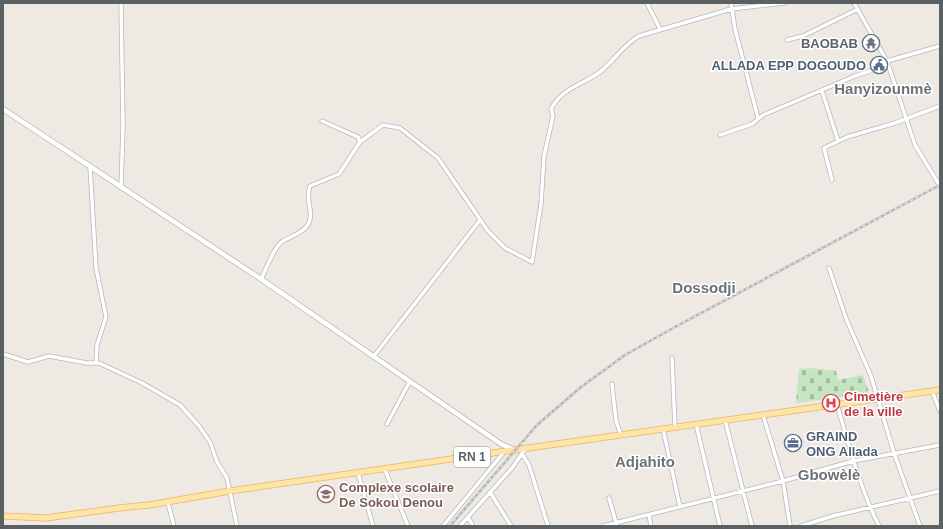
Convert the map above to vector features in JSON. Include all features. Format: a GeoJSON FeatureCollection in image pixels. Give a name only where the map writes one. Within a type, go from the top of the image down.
{"type":"FeatureCollection","features":[{"type":"Feature","properties":{"kind":"main road","name":"RN 1"},"geometry":{"type":"LineString","coordinates":[[3,516],[46,518],[168,503],[230,491],[940,390]]}},
{"type":"Feature","properties":{"kind":"street"},"geometry":{"type":"LineString","coordinates":[[121,3],[123,126],[121,188]]}},
{"type":"Feature","properties":{"kind":"street"},"geometry":{"type":"LineString","coordinates":[[648,3],[660,29]]}},
{"type":"Feature","properties":{"kind":"street"},"geometry":{"type":"LineString","coordinates":[[731,3],[735,28],[758,118]]}},
{"type":"Feature","properties":{"kind":"street"},"geometry":{"type":"LineString","coordinates":[[261,279],[279,244],[301,232],[307,226],[311,215],[308,194],[310,186],[339,174],[360,142],[383,125],[400,128],[438,158],[488,231],[506,248],[532,262],[541,204],[544,156],[554,116],[551,109],[560,95],[600,72],[631,40],[639,36],[731,9],[785,3]]}},
{"type":"Feature","properties":{"kind":"street"},"geometry":{"type":"LineString","coordinates":[[854,3],[887,61],[920,155],[940,186]]}},
{"type":"Feature","properties":{"kind":"street"},"geometry":{"type":"LineString","coordinates":[[787,40],[803,36],[858,9]]}},
{"type":"Feature","properties":{"kind":"street"},"geometry":{"type":"LineString","coordinates":[[720,135],[752,124],[758,118],[879,68],[887,61],[940,46]]}},
{"type":"Feature","properties":{"kind":"street"},"geometry":{"type":"LineString","coordinates":[[822,91],[838,141]]}},
{"type":"Feature","properties":{"kind":"street"},"geometry":{"type":"LineString","coordinates":[[832,180],[823,150],[838,141],[907,119],[940,106]]}},
{"type":"Feature","properties":{"kind":"street"},"geometry":{"type":"LineString","coordinates":[[3,109],[261,279],[501,444],[514,450]]}},
{"type":"Feature","properties":{"kind":"street"},"geometry":{"type":"LineString","coordinates":[[322,121],[358,137],[360,142]]}},
{"type":"Feature","properties":{"kind":"street"},"geometry":{"type":"LineString","coordinates":[[90,167],[96,268],[106,316],[97,345],[96,363]]}},
{"type":"Feature","properties":{"kind":"street"},"geometry":{"type":"LineString","coordinates":[[374,356],[480,220]]}},
{"type":"Feature","properties":{"kind":"street"},"geometry":{"type":"LineString","coordinates":[[829,268],[847,321],[871,376],[894,453],[920,526]]}},
{"type":"Feature","properties":{"kind":"street"},"geometry":{"type":"LineString","coordinates":[[3,354],[28,362],[49,356],[86,363],[96,363],[142,383],[180,405],[208,438],[217,462],[227,478],[237,526]]}},
{"type":"Feature","properties":{"kind":"street"},"geometry":{"type":"LineString","coordinates":[[672,358],[675,427]]}},
{"type":"Feature","properties":{"kind":"street"},"geometry":{"type":"LineString","coordinates":[[387,424],[410,382]]}},
{"type":"Feature","properties":{"kind":"street"},"geometry":{"type":"LineString","coordinates":[[612,384],[616,421],[621,435]]}},
{"type":"Feature","properties":{"kind":"street"},"geometry":{"type":"LineString","coordinates":[[932,391],[940,411]]}},
{"type":"Feature","properties":{"kind":"street"},"geometry":{"type":"LineString","coordinates":[[837,404],[853,461],[869,507],[879,526]]}},
{"type":"Feature","properties":{"kind":"street"},"geometry":{"type":"LineString","coordinates":[[763,414],[783,481],[790,526]]}},
{"type":"Feature","properties":{"kind":"street"},"geometry":{"type":"LineString","coordinates":[[725,420],[752,526]]}},
{"type":"Feature","properties":{"kind":"street"},"geometry":{"type":"LineString","coordinates":[[696,424],[720,526]]}},
{"type":"Feature","properties":{"kind":"street"},"geometry":{"type":"LineString","coordinates":[[663,429],[680,507]]}},
{"type":"Feature","properties":{"kind":"street"},"geometry":{"type":"LineString","coordinates":[[443,526],[501,452],[501,444]]}},
{"type":"Feature","properties":{"kind":"street"},"geometry":{"type":"LineString","coordinates":[[603,526],[714,499],[853,461],[940,445]]}},
{"type":"Feature","properties":{"kind":"street"},"geometry":{"type":"LineString","coordinates":[[460,526],[526,448]]}},
{"type":"Feature","properties":{"kind":"street"},"geometry":{"type":"LineString","coordinates":[[522,454],[529,465],[548,526]]}},
{"type":"Feature","properties":{"kind":"street"},"geometry":{"type":"LineString","coordinates":[[385,470],[408,526]]}},
{"type":"Feature","properties":{"kind":"street"},"geometry":{"type":"LineString","coordinates":[[358,474],[373,526]]}},
{"type":"Feature","properties":{"kind":"street"},"geometry":{"type":"LineString","coordinates":[[801,526],[869,507],[940,491]]}},
{"type":"Feature","properties":{"kind":"street"},"geometry":{"type":"LineString","coordinates":[[490,492],[511,526]]}},
{"type":"Feature","properties":{"kind":"street"},"geometry":{"type":"LineString","coordinates":[[609,498],[616,524]]}},
{"type":"Feature","properties":{"kind":"street"},"geometry":{"type":"LineString","coordinates":[[168,503],[174,526]]}},
{"type":"Feature","properties":{"kind":"street"},"geometry":{"type":"LineString","coordinates":[[648,515],[651,526]]}},
{"type":"Feature","properties":{"kind":"street"},"geometry":{"type":"LineString","coordinates":[[468,517],[473,526]]}},
{"type":"Feature","properties":{"kind":"green space"},"geometry":{"type":"Polygon","coordinates":[[[810,368],[836,371],[838,380],[863,375],[869,393],[796,403],[799,369],[810,368]]]}},
{"type":"Feature","properties":{"kind":"railway"},"geometry":{"type":"LineString","coordinates":[[450,526],[537,425],[581,387],[625,355],[940,185]]}},
{"type":"Feature","properties":{"kind":"place","name":"BAOBAB"},"geometry":{"type":"Point","coordinates":[871,43]}},
{"type":"Feature","properties":{"kind":"place","name":"ALLADA EPP DOGOUDO"},"geometry":{"type":"Point","coordinates":[879,65]}},
{"type":"Feature","properties":{"kind":"place","name":"Cimetière de la ville"},"geometry":{"type":"Point","coordinates":[831,403]}},
{"type":"Feature","properties":{"kind":"place","name":"GRAIND ONG Allada"},"geometry":{"type":"Point","coordinates":[793,443]}},
{"type":"Feature","properties":{"kind":"place","name":"Complexe scolaire De Sokou Denou"},"geometry":{"type":"Point","coordinates":[326,494]}},
{"type":"Feature","properties":{"kind":"district","name":"Hanyizounmè"},"geometry":{"type":"Point","coordinates":[883,88]}},
{"type":"Feature","properties":{"kind":"district","name":"Dossodji"},"geometry":{"type":"Point","coordinates":[704,287]}},
{"type":"Feature","properties":{"kind":"district","name":"Adjahito"},"geometry":{"type":"Point","coordinates":[645,461]}},
{"type":"Feature","properties":{"kind":"district","name":"Gbowèlè"},"geometry":{"type":"Point","coordinates":[829,474]}}]}
